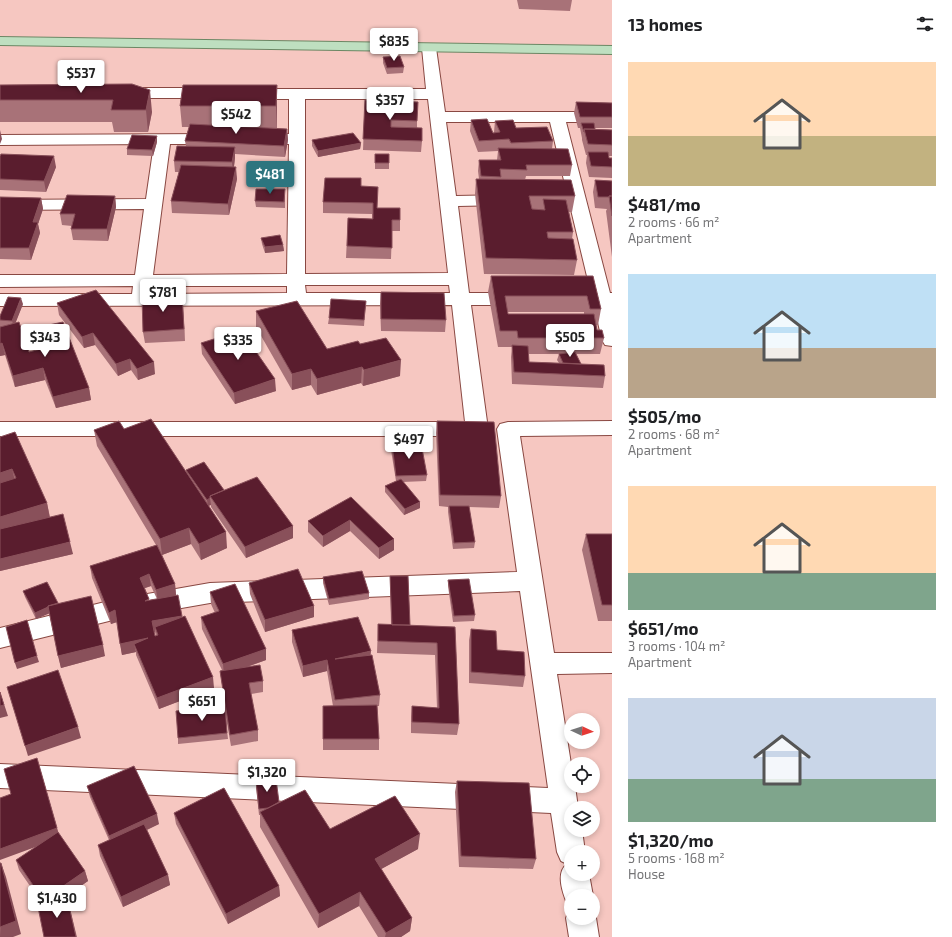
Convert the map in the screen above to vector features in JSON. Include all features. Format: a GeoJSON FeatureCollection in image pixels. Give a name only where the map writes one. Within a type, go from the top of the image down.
{"type":"FeatureCollection","features":[{"type":"Feature","properties":{"kind":"main road"},"geometry":{"type":"LineString","coordinates":[[0,41],[612,50]]}},
{"type":"Feature","properties":{"kind":"street"},"geometry":{"type":"LineString","coordinates":[[429,48],[477,429]]}},
{"type":"Feature","properties":{"kind":"street"},"geometry":{"type":"LineString","coordinates":[[110,93],[435,94]]}},
{"type":"Feature","properties":{"kind":"street"},"geometry":{"type":"LineString","coordinates":[[296,300],[296,139],[298,94]]}},
{"type":"Feature","properties":{"kind":"street"},"geometry":{"type":"LineString","coordinates":[[438,117],[612,117]]}},
{"type":"Feature","properties":{"kind":"street"},"geometry":{"type":"LineString","coordinates":[[557,117],[577,200],[607,299],[612,340]]}},
{"type":"Feature","properties":{"kind":"street"},"geometry":{"type":"LineString","coordinates":[[140,300],[164,139]]}},
{"type":"Feature","properties":{"kind":"street"},"geometry":{"type":"LineString","coordinates":[[0,140],[296,139]]}},
{"type":"Feature","properties":{"kind":"street"},"geometry":{"type":"LineString","coordinates":[[449,201],[524,200]]}},
{"type":"Feature","properties":{"kind":"street"},"geometry":{"type":"LineString","coordinates":[[0,205],[154,204]]}},
{"type":"Feature","properties":{"kind":"street"},"geometry":{"type":"LineString","coordinates":[[0,281],[458,279]]}},
{"type":"Feature","properties":{"kind":"street"},"geometry":{"type":"LineString","coordinates":[[0,300],[607,299]]}},
{"type":"Feature","properties":{"kind":"street"},"geometry":{"type":"LineString","coordinates":[[0,429],[612,428]]}},
{"type":"Feature","properties":{"kind":"street"},"geometry":{"type":"LineString","coordinates":[[0,776],[564,801],[508,429]]}},
{"type":"Feature","properties":{"kind":"street"},"geometry":{"type":"LineString","coordinates":[[0,638],[113,610],[210,592],[531,581]]}},
{"type":"Feature","properties":{"kind":"street"},"geometry":{"type":"LineString","coordinates":[[544,664],[612,663]]}},
{"type":"Feature","properties":{"kind":"street"},"geometry":{"type":"LineString","coordinates":[[582,925],[584,937]]}},
{"type":"Feature","properties":{"kind":"building"},"geometry":{"type":"Polygon","coordinates":[[[400,56],[404,67],[387,68],[383,57],[400,56]]]}},
{"type":"Feature","properties":{"kind":"building"},"geometry":{"type":"Polygon","coordinates":[[[132,84],[150,90],[146,110],[111,110],[113,100],[0,100],[0,85],[132,84]]]}},
{"type":"Feature","properties":{"kind":"building"},"geometry":{"type":"Polygon","coordinates":[[[183,85],[277,85],[276,106],[180,106],[183,85]]]}},
{"type":"Feature","properties":{"kind":"building"},"geometry":{"type":"Polygon","coordinates":[[[365,100],[418,102],[417,121],[391,120],[391,127],[422,128],[422,141],[363,139],[365,100]]]}},
{"type":"Feature","properties":{"kind":"building"},"geometry":{"type":"Polygon","coordinates":[[[576,102],[612,103],[612,117],[580,117],[576,102]]]}},
{"type":"Feature","properties":{"kind":"building"},"geometry":{"type":"Polygon","coordinates":[[[487,119],[493,133],[500,132],[495,121],[513,120],[516,128],[547,127],[553,141],[511,143],[509,139],[479,141],[471,120],[487,119]]]}},
{"type":"Feature","properties":{"kind":"building"},"geometry":{"type":"Polygon","coordinates":[[[581,123],[594,123],[595,129],[584,129],[584,132],[581,123]]]}},
{"type":"Feature","properties":{"kind":"building"},"geometry":{"type":"Polygon","coordinates":[[[190,124],[287,129],[284,146],[185,141],[190,124]]]}},
{"type":"Feature","properties":{"kind":"building"},"geometry":{"type":"Polygon","coordinates":[[[584,129],[612,130],[612,145],[588,144],[584,129]]]}},
{"type":"Feature","properties":{"kind":"building"},"geometry":{"type":"Polygon","coordinates":[[[353,133],[361,143],[318,151],[312,140],[353,133]]]}},
{"type":"Feature","properties":{"kind":"building"},"geometry":{"type":"Polygon","coordinates":[[[132,135],[157,136],[152,150],[127,149],[132,135]]]}},
{"type":"Feature","properties":{"kind":"building"},"geometry":{"type":"Polygon","coordinates":[[[177,146],[235,147],[232,162],[174,161],[177,146]]]}},
{"type":"Feature","properties":{"kind":"building"},"geometry":{"type":"Polygon","coordinates":[[[498,148],[568,149],[572,165],[526,165],[527,170],[500,169],[501,177],[481,176],[479,160],[501,160],[498,148]]]}},
{"type":"Feature","properties":{"kind":"building"},"geometry":{"type":"Polygon","coordinates":[[[588,152],[608,152],[609,158],[612,158],[612,167],[591,166],[588,152]]]}},
{"type":"Feature","properties":{"kind":"building"},"geometry":{"type":"Polygon","coordinates":[[[1,154],[54,156],[44,181],[0,179],[1,154]]]}},
{"type":"Feature","properties":{"kind":"building"},"geometry":{"type":"Polygon","coordinates":[[[375,154],[389,154],[389,163],[375,163],[375,154]]]}},
{"type":"Feature","properties":{"kind":"building"},"geometry":{"type":"Polygon","coordinates":[[[181,165],[236,167],[228,204],[171,201],[181,165]]]}},
{"type":"Feature","properties":{"kind":"building"},"geometry":{"type":"Polygon","coordinates":[[[325,178],[361,178],[361,186],[378,187],[377,208],[400,208],[400,220],[392,220],[392,248],[347,246],[348,218],[373,219],[373,203],[323,202],[325,178]]]}},
{"type":"Feature","properties":{"kind":"building"},"geometry":{"type":"Polygon","coordinates":[[[476,179],[571,180],[575,196],[529,196],[532,209],[545,210],[543,199],[566,200],[573,232],[547,232],[548,238],[573,239],[577,260],[486,258],[476,179]]]}},
{"type":"Feature","properties":{"kind":"building"},"geometry":{"type":"Polygon","coordinates":[[[595,180],[612,181],[612,196],[598,197],[595,180]]]}},
{"type":"Feature","properties":{"kind":"building"},"geometry":{"type":"Polygon","coordinates":[[[256,189],[285,189],[284,202],[255,201],[256,189]]]}},
{"type":"Feature","properties":{"kind":"building"},"geometry":{"type":"Polygon","coordinates":[[[67,195],[115,196],[107,229],[71,229],[75,214],[60,214],[67,195]]]}},
{"type":"Feature","properties":{"kind":"building"},"geometry":{"type":"Polygon","coordinates":[[[609,196],[612,196],[612,216],[609,196]]]}},
{"type":"Feature","properties":{"kind":"building"},"geometry":{"type":"Polygon","coordinates":[[[0,197],[41,198],[33,222],[38,222],[29,248],[0,248],[0,197]]]}},
{"type":"Feature","properties":{"kind":"building"},"geometry":{"type":"Polygon","coordinates":[[[280,235],[283,245],[265,247],[261,238],[280,235]]]}},
{"type":"Feature","properties":{"kind":"building"},"geometry":{"type":"Polygon","coordinates":[[[491,276],[593,276],[601,309],[590,309],[587,296],[505,296],[508,314],[594,314],[597,330],[602,330],[604,338],[518,338],[517,331],[500,331],[491,276]]]}},
{"type":"Feature","properties":{"kind":"building"},"geometry":{"type":"Polygon","coordinates":[[[96,290],[154,362],[137,369],[130,359],[116,364],[93,333],[82,337],[57,303],[96,290]]]}},
{"type":"Feature","properties":{"kind":"building"},"geometry":{"type":"Polygon","coordinates":[[[381,292],[444,293],[446,320],[381,319],[381,292]]]}},
{"type":"Feature","properties":{"kind":"building"},"geometry":{"type":"Polygon","coordinates":[[[182,294],[184,329],[143,332],[142,297],[182,294]]]}},
{"type":"Feature","properties":{"kind":"building"},"geometry":{"type":"Polygon","coordinates":[[[8,297],[21,298],[12,321],[0,320],[0,316],[8,297]]]}},
{"type":"Feature","properties":{"kind":"building"},"geometry":{"type":"Polygon","coordinates":[[[331,299],[366,301],[364,320],[329,318],[331,299]]]}},
{"type":"Feature","properties":{"kind":"building"},"geometry":{"type":"Polygon","coordinates":[[[297,301],[327,349],[358,341],[360,344],[386,338],[401,360],[364,370],[362,367],[317,379],[311,369],[292,374],[256,311],[297,301]]]}},
{"type":"Feature","properties":{"kind":"building"},"geometry":{"type":"Polygon","coordinates":[[[19,322],[29,352],[52,346],[44,326],[63,322],[89,388],[53,397],[43,368],[13,376],[2,343],[0,344],[0,327],[19,322]]]}},
{"type":"Feature","properties":{"kind":"building"},"geometry":{"type":"Polygon","coordinates":[[[246,329],[255,342],[250,343],[275,379],[234,393],[201,343],[246,329]]]}},
{"type":"Feature","properties":{"kind":"building"},"geometry":{"type":"Polygon","coordinates":[[[512,345],[528,346],[529,362],[604,365],[605,376],[514,372],[512,345]]]}},
{"type":"Feature","properties":{"kind":"building"},"geometry":{"type":"Polygon","coordinates":[[[575,352],[581,364],[563,363],[559,354],[575,352]]]}},
{"type":"Feature","properties":{"kind":"building"},"geometry":{"type":"Polygon","coordinates":[[[151,419],[226,532],[199,544],[189,528],[160,539],[94,430],[119,421],[124,429],[151,419]]]}},
{"type":"Feature","properties":{"kind":"building"},"geometry":{"type":"Polygon","coordinates":[[[437,421],[494,422],[501,496],[440,495],[437,421]]]}},
{"type":"Feature","properties":{"kind":"building"},"geometry":{"type":"Polygon","coordinates":[[[15,432],[47,503],[0,517],[0,483],[16,478],[12,469],[0,473],[0,437],[15,432]]]}},
{"type":"Feature","properties":{"kind":"building"},"geometry":{"type":"Polygon","coordinates":[[[421,443],[427,475],[396,476],[392,444],[421,443]]]}},
{"type":"Feature","properties":{"kind":"building"},"geometry":{"type":"Polygon","coordinates":[[[204,462],[224,490],[210,496],[207,500],[186,470],[204,462]]]}},
{"type":"Feature","properties":{"kind":"building"},"geometry":{"type":"Polygon","coordinates":[[[257,477],[293,526],[245,547],[210,496],[257,477]]]}},
{"type":"Feature","properties":{"kind":"building"},"geometry":{"type":"Polygon","coordinates":[[[401,479],[420,502],[405,509],[385,486],[401,479]]]}},
{"type":"Feature","properties":{"kind":"building"},"geometry":{"type":"Polygon","coordinates":[[[351,497],[394,539],[379,548],[350,520],[323,536],[308,521],[351,497]]]}},
{"type":"Feature","properties":{"kind":"building"},"geometry":{"type":"Polygon","coordinates":[[[449,506],[469,506],[475,542],[454,543],[449,506]]]}},
{"type":"Feature","properties":{"kind":"building"},"geometry":{"type":"Polygon","coordinates":[[[63,514],[70,542],[0,559],[0,529],[63,514]]]}},
{"type":"Feature","properties":{"kind":"building"},"geometry":{"type":"Polygon","coordinates":[[[586,534],[612,534],[612,605],[602,605],[586,534]]]}},
{"type":"Feature","properties":{"kind":"building"},"geometry":{"type":"Polygon","coordinates":[[[157,545],[175,584],[156,590],[149,574],[140,578],[149,599],[145,601],[178,595],[182,616],[152,621],[155,636],[158,635],[155,627],[185,616],[213,677],[157,698],[134,644],[148,638],[120,644],[115,610],[109,613],[90,566],[157,545]]]}},
{"type":"Feature","properties":{"kind":"building"},"geometry":{"type":"Polygon","coordinates":[[[298,569],[314,606],[265,620],[249,583],[298,569]]]}},
{"type":"Feature","properties":{"kind":"building"},"geometry":{"type":"Polygon","coordinates":[[[362,571],[369,593],[329,599],[323,577],[362,571]]]}},
{"type":"Feature","properties":{"kind":"building"},"geometry":{"type":"Polygon","coordinates":[[[390,576],[408,576],[410,625],[392,625],[390,576]]]}},
{"type":"Feature","properties":{"kind":"building"},"geometry":{"type":"Polygon","coordinates":[[[469,579],[475,615],[454,616],[448,580],[469,579]]]}},
{"type":"Feature","properties":{"kind":"building"},"geometry":{"type":"Polygon","coordinates":[[[47,582],[58,603],[48,606],[35,613],[23,591],[47,582]]]}},
{"type":"Feature","properties":{"kind":"building"},"geometry":{"type":"Polygon","coordinates":[[[235,584],[266,649],[223,664],[201,617],[219,611],[210,592],[235,584]]]}},
{"type":"Feature","properties":{"kind":"building"},"geometry":{"type":"Polygon","coordinates":[[[91,596],[103,645],[58,656],[48,606],[91,596]]]}},
{"type":"Feature","properties":{"kind":"building"},"geometry":{"type":"Polygon","coordinates":[[[358,617],[371,651],[335,659],[372,655],[380,695],[335,700],[327,660],[303,666],[292,630],[358,617]]]}},
{"type":"Feature","properties":{"kind":"building"},"geometry":{"type":"Polygon","coordinates":[[[27,620],[37,656],[15,663],[6,627],[27,620]]]}},
{"type":"Feature","properties":{"kind":"building"},"geometry":{"type":"Polygon","coordinates":[[[378,624],[455,627],[459,724],[412,722],[412,706],[439,708],[437,643],[378,641],[378,624]]]}},
{"type":"Feature","properties":{"kind":"building"},"geometry":{"type":"Polygon","coordinates":[[[471,629],[496,631],[497,650],[524,652],[525,676],[471,672],[471,629]]]}},
{"type":"Feature","properties":{"kind":"building"},"geometry":{"type":"Polygon","coordinates":[[[260,665],[263,681],[249,683],[258,730],[230,735],[220,671],[260,665]]]}},
{"type":"Feature","properties":{"kind":"building"},"geometry":{"type":"Polygon","coordinates":[[[58,670],[78,727],[25,746],[7,687],[58,670]]]}},
{"type":"Feature","properties":{"kind":"building"},"geometry":{"type":"Polygon","coordinates":[[[0,692],[4,705],[0,706],[0,692]]]}},
{"type":"Feature","properties":{"kind":"building"},"geometry":{"type":"Polygon","coordinates":[[[377,705],[379,739],[323,739],[323,706],[377,705]]]}},
{"type":"Feature","properties":{"kind":"building"},"geometry":{"type":"Polygon","coordinates":[[[225,706],[227,733],[178,738],[176,711],[225,706]]]}},
{"type":"Feature","properties":{"kind":"building"},"geometry":{"type":"Polygon","coordinates":[[[37,758],[57,828],[0,849],[0,798],[11,794],[4,769],[37,758]]]}},
{"type":"Feature","properties":{"kind":"building"},"geometry":{"type":"Polygon","coordinates":[[[134,766],[157,814],[109,836],[87,786],[134,766]]]}},
{"type":"Feature","properties":{"kind":"building"},"geometry":{"type":"Polygon","coordinates":[[[276,779],[279,802],[268,808],[259,809],[256,781],[276,779]]]}},
{"type":"Feature","properties":{"kind":"building"},"geometry":{"type":"Polygon","coordinates":[[[457,781],[529,783],[536,859],[461,856],[457,781]]]}},
{"type":"Feature","properties":{"kind":"building"},"geometry":{"type":"Polygon","coordinates":[[[224,788],[279,886],[226,914],[174,813],[224,788]]]}},
{"type":"Feature","properties":{"kind":"building"},"geometry":{"type":"Polygon","coordinates":[[[305,790],[330,829],[395,796],[420,834],[375,859],[412,918],[386,933],[360,892],[319,914],[260,812],[305,790]]]}},
{"type":"Feature","properties":{"kind":"building"},"geometry":{"type":"Polygon","coordinates":[[[144,824],[168,875],[121,897],[98,845],[144,824]]]}},
{"type":"Feature","properties":{"kind":"building"},"geometry":{"type":"Polygon","coordinates":[[[58,832],[85,871],[43,900],[16,860],[58,832]]]}},
{"type":"Feature","properties":{"kind":"building"},"geometry":{"type":"Polygon","coordinates":[[[0,863],[16,921],[0,927],[0,863]]]}},
{"type":"Feature","properties":{"kind":"building"},"geometry":{"type":"Polygon","coordinates":[[[67,897],[76,937],[44,937],[38,907],[67,897]]]}}]}
